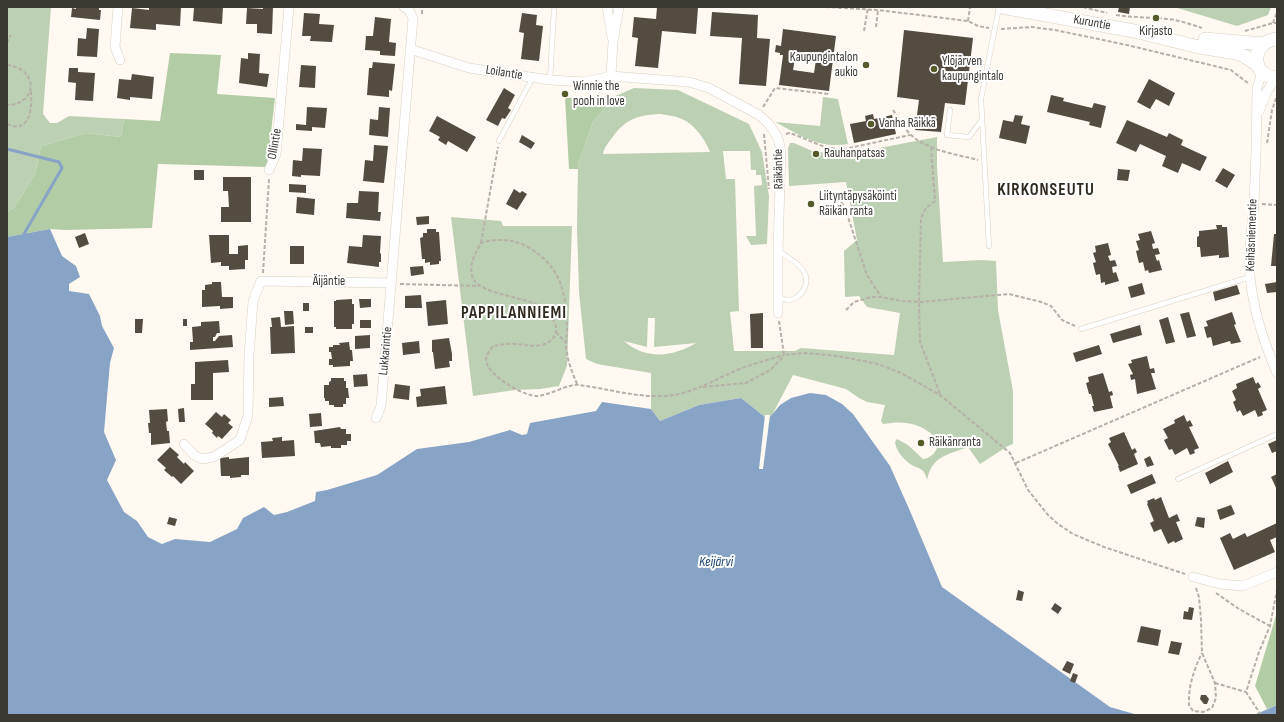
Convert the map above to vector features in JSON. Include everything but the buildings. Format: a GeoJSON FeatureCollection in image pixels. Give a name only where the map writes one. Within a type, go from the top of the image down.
{"type":"FeatureCollection","features":[{"type":"Feature","properties":{"kind":"main road","name":"Kuruntie"},"geometry":{"type":"LineString","coordinates":[[1000,7],[1159,36],[1199,47],[1236,53],[1247,58],[1270,78],[1276,78]]}},
{"type":"Feature","properties":{"kind":"main road","name":"Kuruntie"},"geometry":{"type":"LineString","coordinates":[[1159,36],[1272,36]]}},
{"type":"Feature","properties":{"kind":"main road"},"geometry":{"type":"LineString","coordinates":[[1260,69],[1257,54],[1272,36]]}},
{"type":"Feature","properties":{"kind":"street"},"geometry":{"type":"LineString","coordinates":[[118,7],[115,47],[120,60]]}},
{"type":"Feature","properties":{"kind":"street","name":"Ollintie"},"geometry":{"type":"LineString","coordinates":[[269,170],[276,154],[289,7]]}},
{"type":"Feature","properties":{"kind":"street"},"geometry":{"type":"LineString","coordinates":[[391,283],[413,18],[409,10],[404,7]]}},
{"type":"Feature","properties":{"kind":"street"},"geometry":{"type":"LineString","coordinates":[[607,7],[613,42]]}},
{"type":"Feature","properties":{"kind":"street"},"geometry":{"type":"LineString","coordinates":[[611,76],[613,42],[619,7]]}},
{"type":"Feature","properties":{"kind":"street","name":"Loilantie"},"geometry":{"type":"LineString","coordinates":[[410,49],[469,68],[550,80],[585,82],[611,76]]}},
{"type":"Feature","properties":{"kind":"street","name":"Keihäsniementie"},"geometry":{"type":"LineString","coordinates":[[1260,69],[1257,88],[1254,204],[1250,242],[1250,277],[1258,316],[1269,354],[1277,373]]}},
{"type":"Feature","properties":{"kind":"street","name":"Räikäntie"},"geometry":{"type":"LineString","coordinates":[[611,76],[689,82],[709,88],[759,115],[769,124],[778,138],[781,151],[777,298],[778,313]]}},
{"type":"Feature","properties":{"kind":"street","name":"Keihäsniementie"},"geometry":{"type":"LineString","coordinates":[[1257,118],[1267,91],[1276,78]]}},
{"type":"Feature","properties":{"kind":"street"},"geometry":{"type":"LineString","coordinates":[[184,444],[194,455],[202,459],[214,458],[240,440],[248,415],[249,356],[254,301],[261,282]]}},
{"type":"Feature","properties":{"kind":"street","name":"Äijäntie"},"geometry":{"type":"LineString","coordinates":[[261,282],[391,283]]}},
{"type":"Feature","properties":{"kind":"street","name":"Lukkarintie"},"geometry":{"type":"LineString","coordinates":[[376,418],[381,406],[391,283]]}},
{"type":"Feature","properties":{"kind":"street"},"geometry":{"type":"LineString","coordinates":[[1193,577],[1220,584],[1244,586],[1277,572]]}},
{"type":"Feature","properties":{"kind":"lane"},"geometry":{"type":"LineString","coordinates":[[989,246],[981,99],[994,29],[1000,7]]}},
{"type":"Feature","properties":{"kind":"lane"},"geometry":{"type":"LineString","coordinates":[[550,80],[554,10]]}},
{"type":"Feature","properties":{"kind":"lane"},"geometry":{"type":"LineString","coordinates":[[499,141],[534,77]]}},
{"type":"Feature","properties":{"kind":"lane"},"geometry":{"type":"LineString","coordinates":[[950,110],[947,135],[969,137],[982,120]]}},
{"type":"Feature","properties":{"kind":"lane"},"geometry":{"type":"LineString","coordinates":[[777,298],[786,300],[794,299],[806,286],[806,277],[800,268],[778,250]]}},
{"type":"Feature","properties":{"kind":"lane"},"geometry":{"type":"LineString","coordinates":[[1081,329],[1250,277]]}},
{"type":"Feature","properties":{"kind":"lane"},"geometry":{"type":"LineString","coordinates":[[1178,479],[1277,434]]}},
{"type":"Feature","properties":{"kind":"path"},"geometry":{"type":"LineString","coordinates":[[826,7],[868,9],[968,21],[978,26],[994,29],[1032,27],[1055,30],[1127,45],[1231,70],[1245,82],[1257,88]]}},
{"type":"Feature","properties":{"kind":"path"},"geometry":{"type":"LineString","coordinates":[[968,21],[970,7]]}},
{"type":"Feature","properties":{"kind":"path"},"geometry":{"type":"LineString","coordinates":[[1083,7],[1094,8],[1107,13],[1132,17],[1176,21],[1204,29]]}},
{"type":"Feature","properties":{"kind":"path"},"geometry":{"type":"LineString","coordinates":[[864,31],[868,9]]}},
{"type":"Feature","properties":{"kind":"path"},"geometry":{"type":"LineString","coordinates":[[876,27],[878,10]]}},
{"type":"Feature","properties":{"kind":"path"},"geometry":{"type":"LineString","coordinates":[[1272,36],[1277,12]]}},
{"type":"Feature","properties":{"kind":"path"},"geometry":{"type":"LineString","coordinates":[[1272,36],[1277,23]]}},
{"type":"Feature","properties":{"kind":"path"},"geometry":{"type":"LineString","coordinates":[[1240,32],[1272,36]]}},
{"type":"Feature","properties":{"kind":"path"},"geometry":{"type":"LineString","coordinates":[[7,43],[11,35]]}},
{"type":"Feature","properties":{"kind":"path"},"geometry":{"type":"LineString","coordinates":[[7,65],[20,68],[26,72],[30,78],[32,103],[28,119],[23,125],[18,126],[7,124]]}},
{"type":"Feature","properties":{"kind":"path"},"geometry":{"type":"LineString","coordinates":[[759,115],[775,88],[828,94]]}},
{"type":"Feature","properties":{"kind":"path"},"geometry":{"type":"LineString","coordinates":[[7,105],[17,104],[31,91]]}},
{"type":"Feature","properties":{"kind":"path"},"geometry":{"type":"LineString","coordinates":[[1266,145],[1272,110],[1277,95]]}},
{"type":"Feature","properties":{"kind":"path"},"geometry":{"type":"LineString","coordinates":[[894,110],[910,135],[931,146],[984,161]]}},
{"type":"Feature","properties":{"kind":"path"},"geometry":{"type":"LineString","coordinates":[[763,130],[770,193]]}},
{"type":"Feature","properties":{"kind":"path"},"geometry":{"type":"LineString","coordinates":[[778,138],[788,133],[828,148],[844,149],[910,135]]}},
{"type":"Feature","properties":{"kind":"path"},"geometry":{"type":"LineString","coordinates":[[479,286],[473,280],[471,271],[474,253],[481,243],[499,141]]}},
{"type":"Feature","properties":{"kind":"path"},"geometry":{"type":"LineString","coordinates":[[931,146],[935,201],[926,208],[921,218],[919,302],[920,342],[940,395]]}},
{"type":"Feature","properties":{"kind":"path","name":"Ollintie"},"geometry":{"type":"LineString","coordinates":[[261,282],[264,272],[269,170]]}},
{"type":"Feature","properties":{"kind":"path"},"geometry":{"type":"LineString","coordinates":[[836,199],[842,203],[845,208],[867,275],[881,297]]}},
{"type":"Feature","properties":{"kind":"path"},"geometry":{"type":"LineString","coordinates":[[1260,210],[1261,204],[1277,205]]}},
{"type":"Feature","properties":{"kind":"path"},"geometry":{"type":"LineString","coordinates":[[481,243],[501,238],[525,245],[549,262],[556,271],[562,286],[566,305],[566,343],[569,363],[577,384]]}},
{"type":"Feature","properties":{"kind":"path"},"geometry":{"type":"LineString","coordinates":[[391,283],[403,285],[479,286],[512,298],[533,302],[543,308],[554,320],[556,326],[555,336],[550,342],[542,345],[531,346],[514,344],[493,346],[488,352],[486,359],[488,367],[496,375],[511,386],[531,396],[548,394],[577,384],[642,395],[662,396],[678,394],[700,387],[735,371],[784,355],[805,354],[838,356],[878,364],[900,373],[940,395],[1010,453],[1028,490],[1048,515],[1058,524],[1073,534],[1104,547],[1193,577],[1199,597],[1202,620],[1202,653],[1215,683],[1216,698],[1212,708],[1203,712],[1194,711],[1188,705],[1188,694],[1196,665],[1202,653]]}},
{"type":"Feature","properties":{"kind":"path"},"geometry":{"type":"LineString","coordinates":[[846,310],[854,302],[871,297],[919,302],[1009,294],[1052,306],[1062,320],[1081,329]]}},
{"type":"Feature","properties":{"kind":"path"},"geometry":{"type":"LineString","coordinates":[[543,308],[566,305]]}},
{"type":"Feature","properties":{"kind":"path"},"geometry":{"type":"LineString","coordinates":[[778,313],[784,355]]}},
{"type":"Feature","properties":{"kind":"path"},"geometry":{"type":"LineString","coordinates":[[556,332],[566,343]]}},
{"type":"Feature","properties":{"kind":"path"},"geometry":{"type":"LineString","coordinates":[[1016,463],[1269,354]]}},
{"type":"Feature","properties":{"kind":"path"},"geometry":{"type":"LineString","coordinates":[[700,387],[746,383],[758,378],[770,370],[784,355]]}},
{"type":"Feature","properties":{"kind":"path"},"geometry":{"type":"LineString","coordinates":[[1210,589],[1239,609],[1270,626]]}},
{"type":"Feature","properties":{"kind":"path"},"geometry":{"type":"LineString","coordinates":[[1246,692],[1259,652],[1270,626],[1277,590]]}},
{"type":"Feature","properties":{"kind":"path"},"geometry":{"type":"LineString","coordinates":[[1215,683],[1246,692],[1260,714]]}},
{"type":"Feature","properties":{"kind":"green space"},"geometry":{"type":"Polygon","coordinates":[[[7,7],[51,7],[43,114],[50,123],[57,123],[69,116],[124,119],[121,137],[86,133],[41,146],[35,174],[14,208],[7,211],[7,7]]]}},
{"type":"Feature","properties":{"kind":"green space"},"geometry":{"type":"Polygon","coordinates":[[[1174,7],[1271,7],[1268,15],[1237,26],[1174,7]]]}},
{"type":"Feature","properties":{"kind":"green space"},"geometry":{"type":"Polygon","coordinates":[[[170,53],[221,55],[217,94],[275,98],[267,167],[158,164],[152,228],[50,229],[7,237],[7,211],[14,208],[35,174],[41,146],[86,133],[121,137],[124,119],[160,121],[170,53]]]}},
{"type":"Feature","properties":{"kind":"green space"},"geometry":{"type":"Polygon","coordinates":[[[634,88],[678,90],[749,124],[762,152],[769,196],[767,244],[751,245],[746,236],[756,236],[754,186],[762,185],[761,175],[756,175],[756,170],[751,170],[750,151],[723,151],[726,179],[735,179],[739,311],[730,312],[734,351],[795,351],[801,348],[894,355],[900,313],[867,307],[859,296],[845,297],[844,251],[857,240],[846,182],[789,186],[788,148],[790,143],[794,143],[812,151],[843,155],[937,137],[937,166],[943,262],[981,260],[996,261],[998,310],[1013,391],[1013,444],[980,464],[968,447],[947,455],[937,461],[933,466],[929,472],[927,480],[922,470],[909,463],[902,456],[898,451],[895,442],[897,439],[908,445],[923,459],[930,457],[935,452],[938,439],[925,429],[912,424],[899,422],[883,424],[881,421],[885,405],[867,402],[846,389],[793,375],[771,417],[765,417],[741,398],[699,405],[660,421],[651,409],[651,373],[597,364],[586,359],[579,292],[577,228],[578,165],[593,122],[613,97],[634,88]],[[660,114],[639,117],[627,122],[609,142],[603,154],[710,152],[702,137],[691,125],[679,118],[660,114]],[[648,318],[647,347],[624,341],[632,347],[650,354],[669,354],[687,348],[696,343],[654,347],[655,318],[648,318]]]}},
{"type":"Feature","properties":{"kind":"green space"},"geometry":{"type":"Polygon","coordinates":[[[613,97],[593,122],[578,165],[578,169],[569,169],[565,98],[613,97]]]}},
{"type":"Feature","properties":{"kind":"green space"},"geometry":{"type":"Polygon","coordinates":[[[823,97],[838,99],[848,144],[837,145],[818,143],[775,122],[820,126],[823,97]]]}},
{"type":"Feature","properties":{"kind":"green space"},"geometry":{"type":"Polygon","coordinates":[[[451,217],[501,221],[503,226],[572,226],[567,366],[559,386],[473,396],[451,217]]]}},
{"type":"Feature","properties":{"kind":"green space"},"geometry":{"type":"Polygon","coordinates":[[[1277,612],[1277,705],[1267,709],[1255,686],[1277,612]]]}},
{"type":"Feature","properties":{"kind":"water","name":"Keijärvi"},"geometry":{"type":"Polygon","coordinates":[[[50,229],[62,256],[76,266],[80,277],[69,284],[69,291],[89,294],[100,316],[102,326],[114,348],[110,363],[104,432],[116,460],[107,480],[124,512],[137,521],[148,537],[162,544],[175,539],[210,542],[237,529],[243,518],[264,507],[274,515],[287,512],[315,501],[316,492],[377,475],[417,449],[469,442],[510,430],[522,435],[527,434],[530,423],[596,411],[602,402],[651,409],[660,421],[699,405],[741,398],[765,417],[770,417],[780,405],[791,398],[810,393],[826,395],[842,404],[853,414],[890,466],[942,587],[1110,707],[1138,715],[7,715],[7,237],[50,229]]]}},
{"type":"Feature","properties":{"kind":"water"},"geometry":{"type":"Polygon","coordinates":[[[1277,705],[1277,715],[1254,715],[1277,705]]]}},
{"type":"Feature","properties":{"kind":"pier"},"geometry":{"type":"Polygon","coordinates":[[[765,415],[770,415],[763,469],[759,469],[765,415]]]}},
{"type":"Feature","properties":{"kind":"waterway"},"geometry":{"type":"LineString","coordinates":[[7,149],[59,162],[62,168],[24,234]]}},
{"type":"Feature","properties":{"kind":"place","name":"Kirjasto"},"geometry":{"type":"Point","coordinates":[1156,18]}},
{"type":"Feature","properties":{"kind":"place","name":"Kaupungintalon aukio"},"geometry":{"type":"Point","coordinates":[866,65]}},
{"type":"Feature","properties":{"kind":"place","name":"Ylöjärven kaupungintalo"},"geometry":{"type":"Point","coordinates":[934,69]}},
{"type":"Feature","properties":{"kind":"place","name":"Winnie the pooh in love"},"geometry":{"type":"Point","coordinates":[565,94]}},
{"type":"Feature","properties":{"kind":"place","name":"Vanha Räikkä"},"geometry":{"type":"Point","coordinates":[871,124]}},
{"type":"Feature","properties":{"kind":"place","name":"Rauhanpatsas"},"geometry":{"type":"Point","coordinates":[816,154]}},
{"type":"Feature","properties":{"kind":"place","name":"Liityntäpysäköinti Räikän ranta"},"geometry":{"type":"Point","coordinates":[811,204]}},
{"type":"Feature","properties":{"kind":"place","name":"Räikänranta"},"geometry":{"type":"Point","coordinates":[921,443]}},
{"type":"Feature","properties":{"kind":"district","name":"KIRKONSEUTU"},"geometry":{"type":"Point","coordinates":[1046,191]}},
{"type":"Feature","properties":{"kind":"district","name":"PAPPILANNIEMI"},"geometry":{"type":"Point","coordinates":[514,314]}}]}
